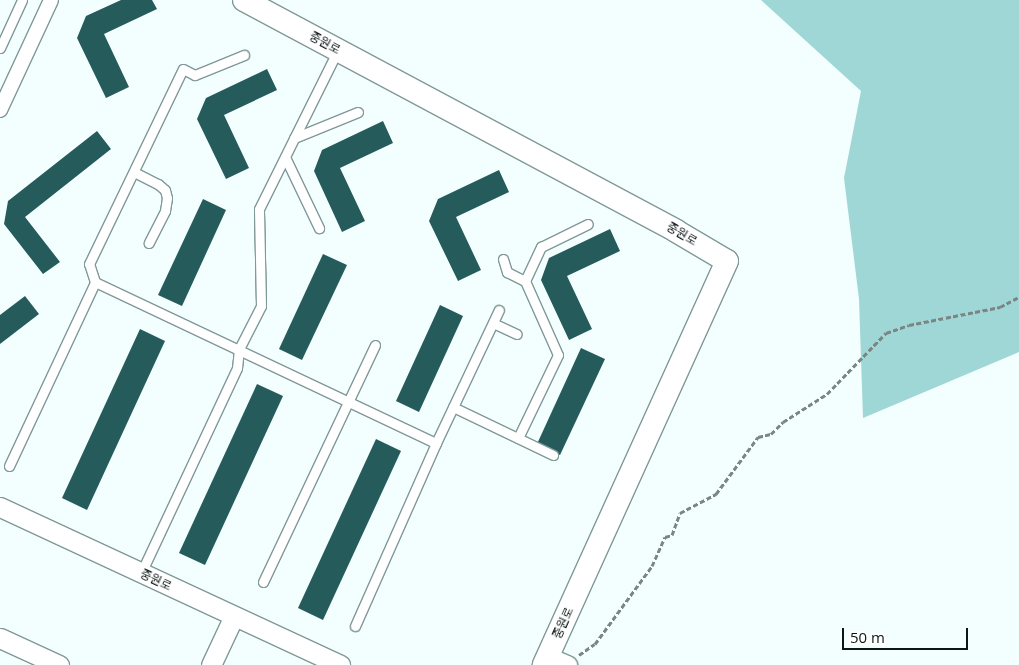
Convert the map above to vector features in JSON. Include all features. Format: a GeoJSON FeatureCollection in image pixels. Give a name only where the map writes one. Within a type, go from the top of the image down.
{"type":"FeatureCollection","features":[{"type":"Feature","properties":{"kind":"street"},"geometry":{"type":"LineString","coordinates":[[0,110],[51,0]]}},
{"type":"Feature","properties":{"kind":"street","name":"중원로"},"geometry":{"type":"LineString","coordinates":[[244,0],[676,231],[727,261],[558,661]]}},
{"type":"Feature","properties":{"kind":"street","name":"중원로"},"geometry":{"type":"LineString","coordinates":[[0,507],[340,665]]}},
{"type":"Feature","properties":{"kind":"street"},"geometry":{"type":"LineString","coordinates":[[211,665],[234,616]]}},
{"type":"Feature","properties":{"kind":"street"},"geometry":{"type":"LineString","coordinates":[[0,638],[47,662]]}},
{"type":"Feature","properties":{"kind":"lane"},"geometry":{"type":"LineString","coordinates":[[0,48],[22,0]]}},
{"type":"Feature","properties":{"kind":"lane"},"geometry":{"type":"LineString","coordinates":[[141,572],[236,368],[239,349],[261,306],[259,209],[338,50]]}},
{"type":"Feature","properties":{"kind":"lane"},"geometry":{"type":"LineString","coordinates":[[9,466],[95,282],[89,264],[183,69],[195,74],[244,55]]}},
{"type":"Feature","properties":{"kind":"lane"},"geometry":{"type":"LineString","coordinates":[[294,138],[358,112]]}},
{"type":"Feature","properties":{"kind":"lane"},"geometry":{"type":"LineString","coordinates":[[285,157],[320,228]]}},
{"type":"Feature","properties":{"kind":"lane"},"geometry":{"type":"LineString","coordinates":[[134,172],[158,184],[165,190],[167,198],[165,211],[149,243]]}},
{"type":"Feature","properties":{"kind":"lane"},"geometry":{"type":"LineString","coordinates":[[525,281],[541,248],[588,224]]}},
{"type":"Feature","properties":{"kind":"lane"},"geometry":{"type":"LineString","coordinates":[[503,258],[507,272],[525,281],[558,355],[518,438]]}},
{"type":"Feature","properties":{"kind":"lane"},"geometry":{"type":"LineString","coordinates":[[95,282],[436,443]]}},
{"type":"Feature","properties":{"kind":"lane"},"geometry":{"type":"LineString","coordinates":[[355,626],[436,443],[499,310]]}},
{"type":"Feature","properties":{"kind":"lane"},"geometry":{"type":"LineString","coordinates":[[493,323],[517,334]]}},
{"type":"Feature","properties":{"kind":"lane"},"geometry":{"type":"LineString","coordinates":[[263,582],[375,345]]}},
{"type":"Feature","properties":{"kind":"lane"},"geometry":{"type":"LineString","coordinates":[[453,407],[553,455]]}},
{"type":"Feature","properties":{"kind":"path"},"geometry":{"type":"LineString","coordinates":[[558,661],[580,653],[595,644],[652,566],[664,537],[672,535],[680,513],[716,494],[758,437],[771,434],[783,422],[827,394],[886,333],[909,325],[1000,307],[1019,297]]}},
{"type":"Feature","properties":{"kind":"shaded area"},"geometry":{"type":"Polygon","coordinates":[[[761,0],[1019,0],[1019,352],[863,418],[859,299],[844,178],[861,91],[761,0]]]}},
{"type":"Feature","properties":{"kind":"building"},"geometry":{"type":"Polygon","coordinates":[[[121,0],[152,0],[157,9],[104,34],[129,87],[106,98],[77,38],[86,16],[121,0]]]}},
{"type":"Feature","properties":{"kind":"building"},"geometry":{"type":"Polygon","coordinates":[[[267,69],[277,90],[224,115],[249,168],[226,179],[197,119],[206,98],[267,69]]]}},
{"type":"Feature","properties":{"kind":"building"},"geometry":{"type":"Polygon","coordinates":[[[383,121],[393,143],[340,168],[365,221],[342,232],[314,171],[322,150],[383,121]]]}},
{"type":"Feature","properties":{"kind":"building"},"geometry":{"type":"Polygon","coordinates":[[[97,131],[111,149],[25,217],[60,262],[43,274],[4,224],[8,201],[97,131]]]}},
{"type":"Feature","properties":{"kind":"building"},"geometry":{"type":"Polygon","coordinates":[[[499,170],[509,192],[456,217],[481,270],[458,281],[429,221],[438,199],[499,170]]]}},
{"type":"Feature","properties":{"kind":"building"},"geometry":{"type":"Polygon","coordinates":[[[203,199],[226,210],[182,306],[158,295],[203,199]]]}},
{"type":"Feature","properties":{"kind":"building"},"geometry":{"type":"Polygon","coordinates":[[[610,229],[620,251],[567,276],[592,329],[569,340],[541,280],[549,258],[610,229]]]}},
{"type":"Feature","properties":{"kind":"building"},"geometry":{"type":"Polygon","coordinates":[[[323,254],[347,265],[302,360],[279,349],[323,254]]]}},
{"type":"Feature","properties":{"kind":"building"},"geometry":{"type":"Polygon","coordinates":[[[25,296],[39,314],[0,344],[0,315],[25,296]]]}},
{"type":"Feature","properties":{"kind":"building"},"geometry":{"type":"Polygon","coordinates":[[[440,305],[463,316],[419,412],[396,401],[440,305]]]}},
{"type":"Feature","properties":{"kind":"building"},"geometry":{"type":"Polygon","coordinates":[[[140,329],[165,341],[87,510],[62,498],[140,329]]]}},
{"type":"Feature","properties":{"kind":"building"},"geometry":{"type":"Polygon","coordinates":[[[581,348],[605,359],[560,455],[537,444],[581,348]]]}},
{"type":"Feature","properties":{"kind":"building"},"geometry":{"type":"Polygon","coordinates":[[[257,384],[283,396],[205,565],[179,553],[257,384]]]}},
{"type":"Feature","properties":{"kind":"building"},"geometry":{"type":"Polygon","coordinates":[[[376,439],[401,451],[323,620],[298,608],[376,439]]]}}]}
